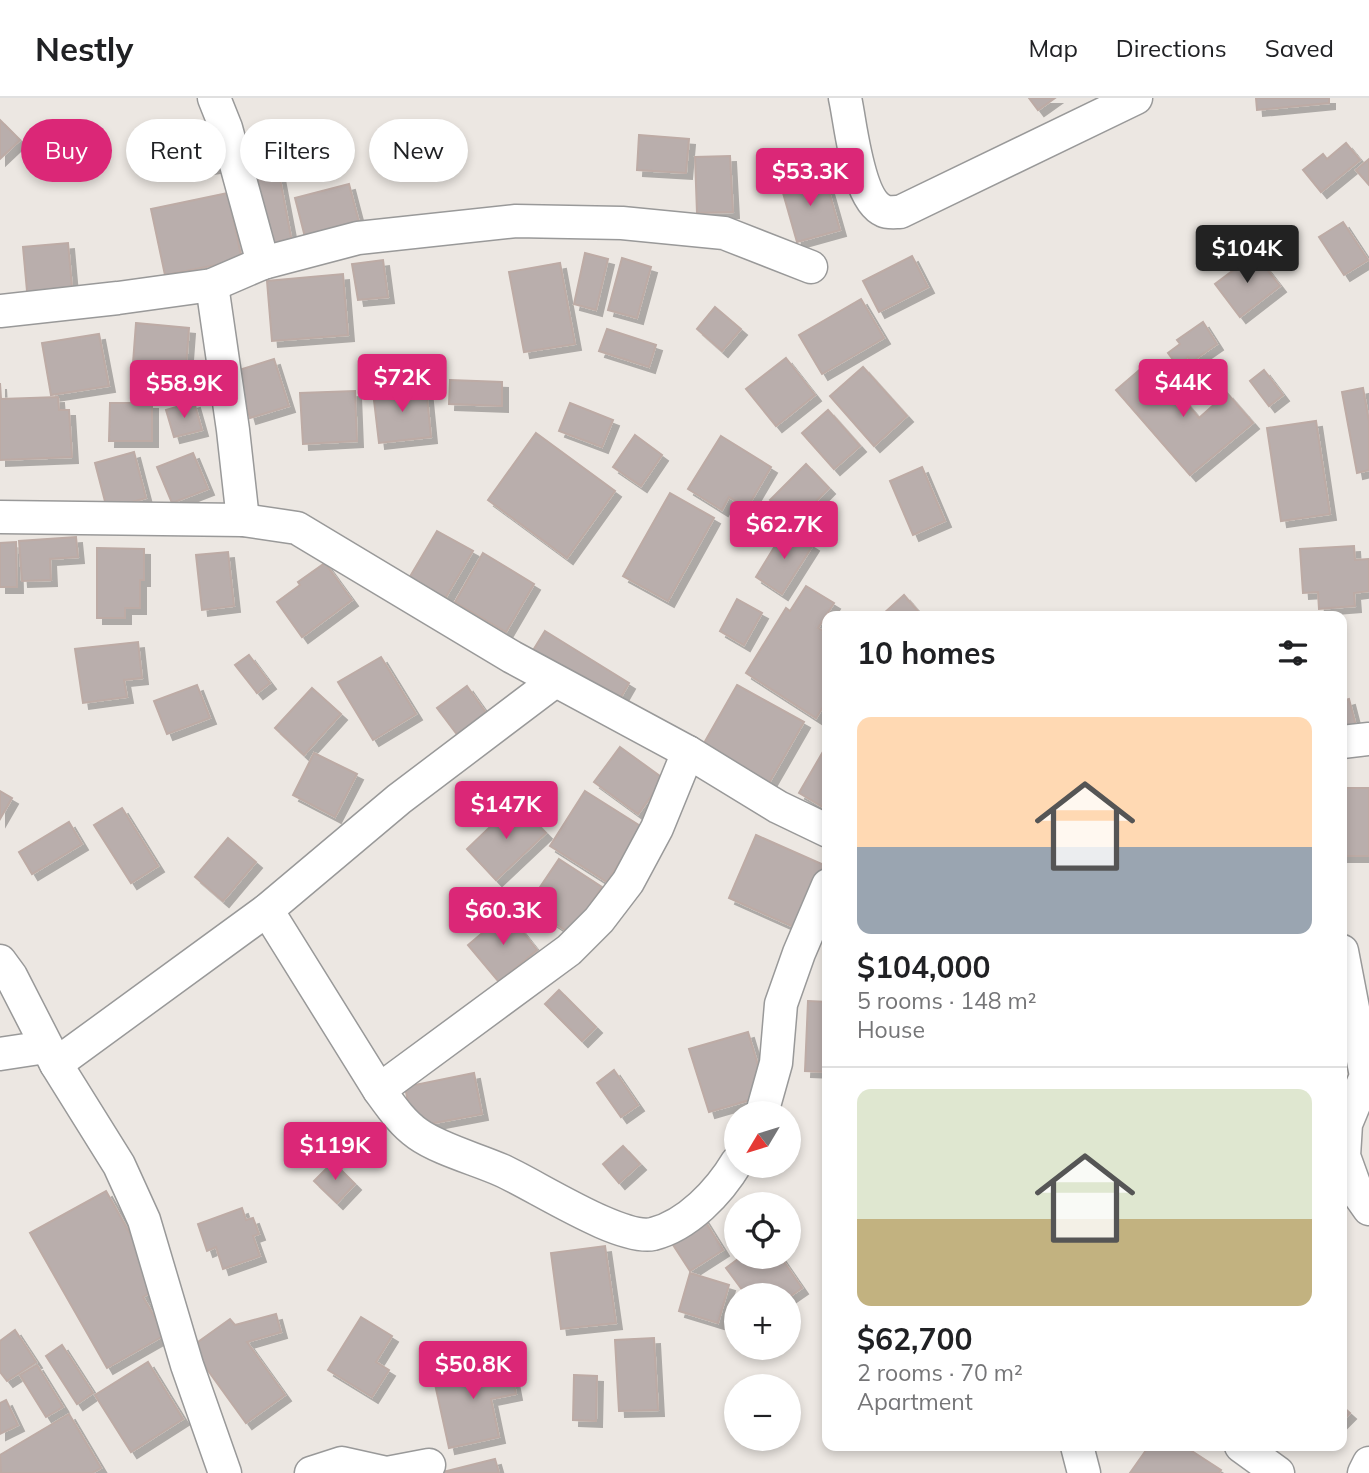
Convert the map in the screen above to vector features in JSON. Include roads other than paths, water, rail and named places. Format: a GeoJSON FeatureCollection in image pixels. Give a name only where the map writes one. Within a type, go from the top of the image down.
{"type":"FeatureCollection","features":[{"type":"Feature","properties":{"kind":"street"},"geometry":{"type":"LineString","coordinates":[[214,98],[222,119]]}},
{"type":"Feature","properties":{"kind":"street"},"geometry":{"type":"LineString","coordinates":[[238,98],[226,128],[263,262]]}},
{"type":"Feature","properties":{"kind":"street"},"geometry":{"type":"LineString","coordinates":[[845,98],[863,184],[873,202],[884,212],[900,212],[1136,98]]}},
{"type":"Feature","properties":{"kind":"street"},"geometry":{"type":"LineString","coordinates":[[0,312],[212,285],[263,262],[358,238],[516,221],[622,223],[724,233],[811,267]]}},
{"type":"Feature","properties":{"kind":"street"},"geometry":{"type":"LineString","coordinates":[[212,285],[243,520]]}},
{"type":"Feature","properties":{"kind":"street"},"geometry":{"type":"LineString","coordinates":[[0,517],[243,520],[297,528],[555,681],[688,752],[778,807],[822,828]]}},
{"type":"Feature","properties":{"kind":"street"},"geometry":{"type":"LineString","coordinates":[[0,1054],[51,1056],[267,910],[399,799],[555,681]]}},
{"type":"Feature","properties":{"kind":"street"},"geometry":{"type":"LineString","coordinates":[[1347,741],[1369,739]]}},
{"type":"Feature","properties":{"kind":"street"},"geometry":{"type":"LineString","coordinates":[[379,1090],[569,950],[599,920],[628,882],[657,828],[688,752]]}},
{"type":"Feature","properties":{"kind":"street"},"geometry":{"type":"LineString","coordinates":[[765,1101],[776,1063],[781,1004],[822,899]]}},
{"type":"Feature","properties":{"kind":"street"},"geometry":{"type":"LineString","coordinates":[[267,910],[379,1090],[395,1112],[418,1134],[503,1171],[591,1217],[623,1230],[651,1235],[698,1210],[728,1178]]}},
{"type":"Feature","properties":{"kind":"street"},"geometry":{"type":"LineString","coordinates":[[0,961],[51,1056],[119,1165],[144,1220],[187,1364],[225,1473]]}},
{"type":"Feature","properties":{"kind":"street"},"geometry":{"type":"LineString","coordinates":[[1347,977],[1366,1076],[1347,1122]]}},
{"type":"Feature","properties":{"kind":"street"},"geometry":{"type":"LineString","coordinates":[[1347,1164],[1357,1192],[1369,1209]]}},
{"type":"Feature","properties":{"kind":"street"},"geometry":{"type":"LineString","coordinates":[[1078,1451],[1084,1473]]}},
{"type":"Feature","properties":{"kind":"street"},"geometry":{"type":"LineString","coordinates":[[1248,1451],[1278,1473]]}},
{"type":"Feature","properties":{"kind":"street"},"geometry":{"type":"LineString","coordinates":[[311,1473],[342,1463],[387,1473],[429,1465]]}},
{"type":"Feature","properties":{"kind":"street"},"geometry":{"type":"LineString","coordinates":[[1364,1473],[1369,1463]]}}]}
